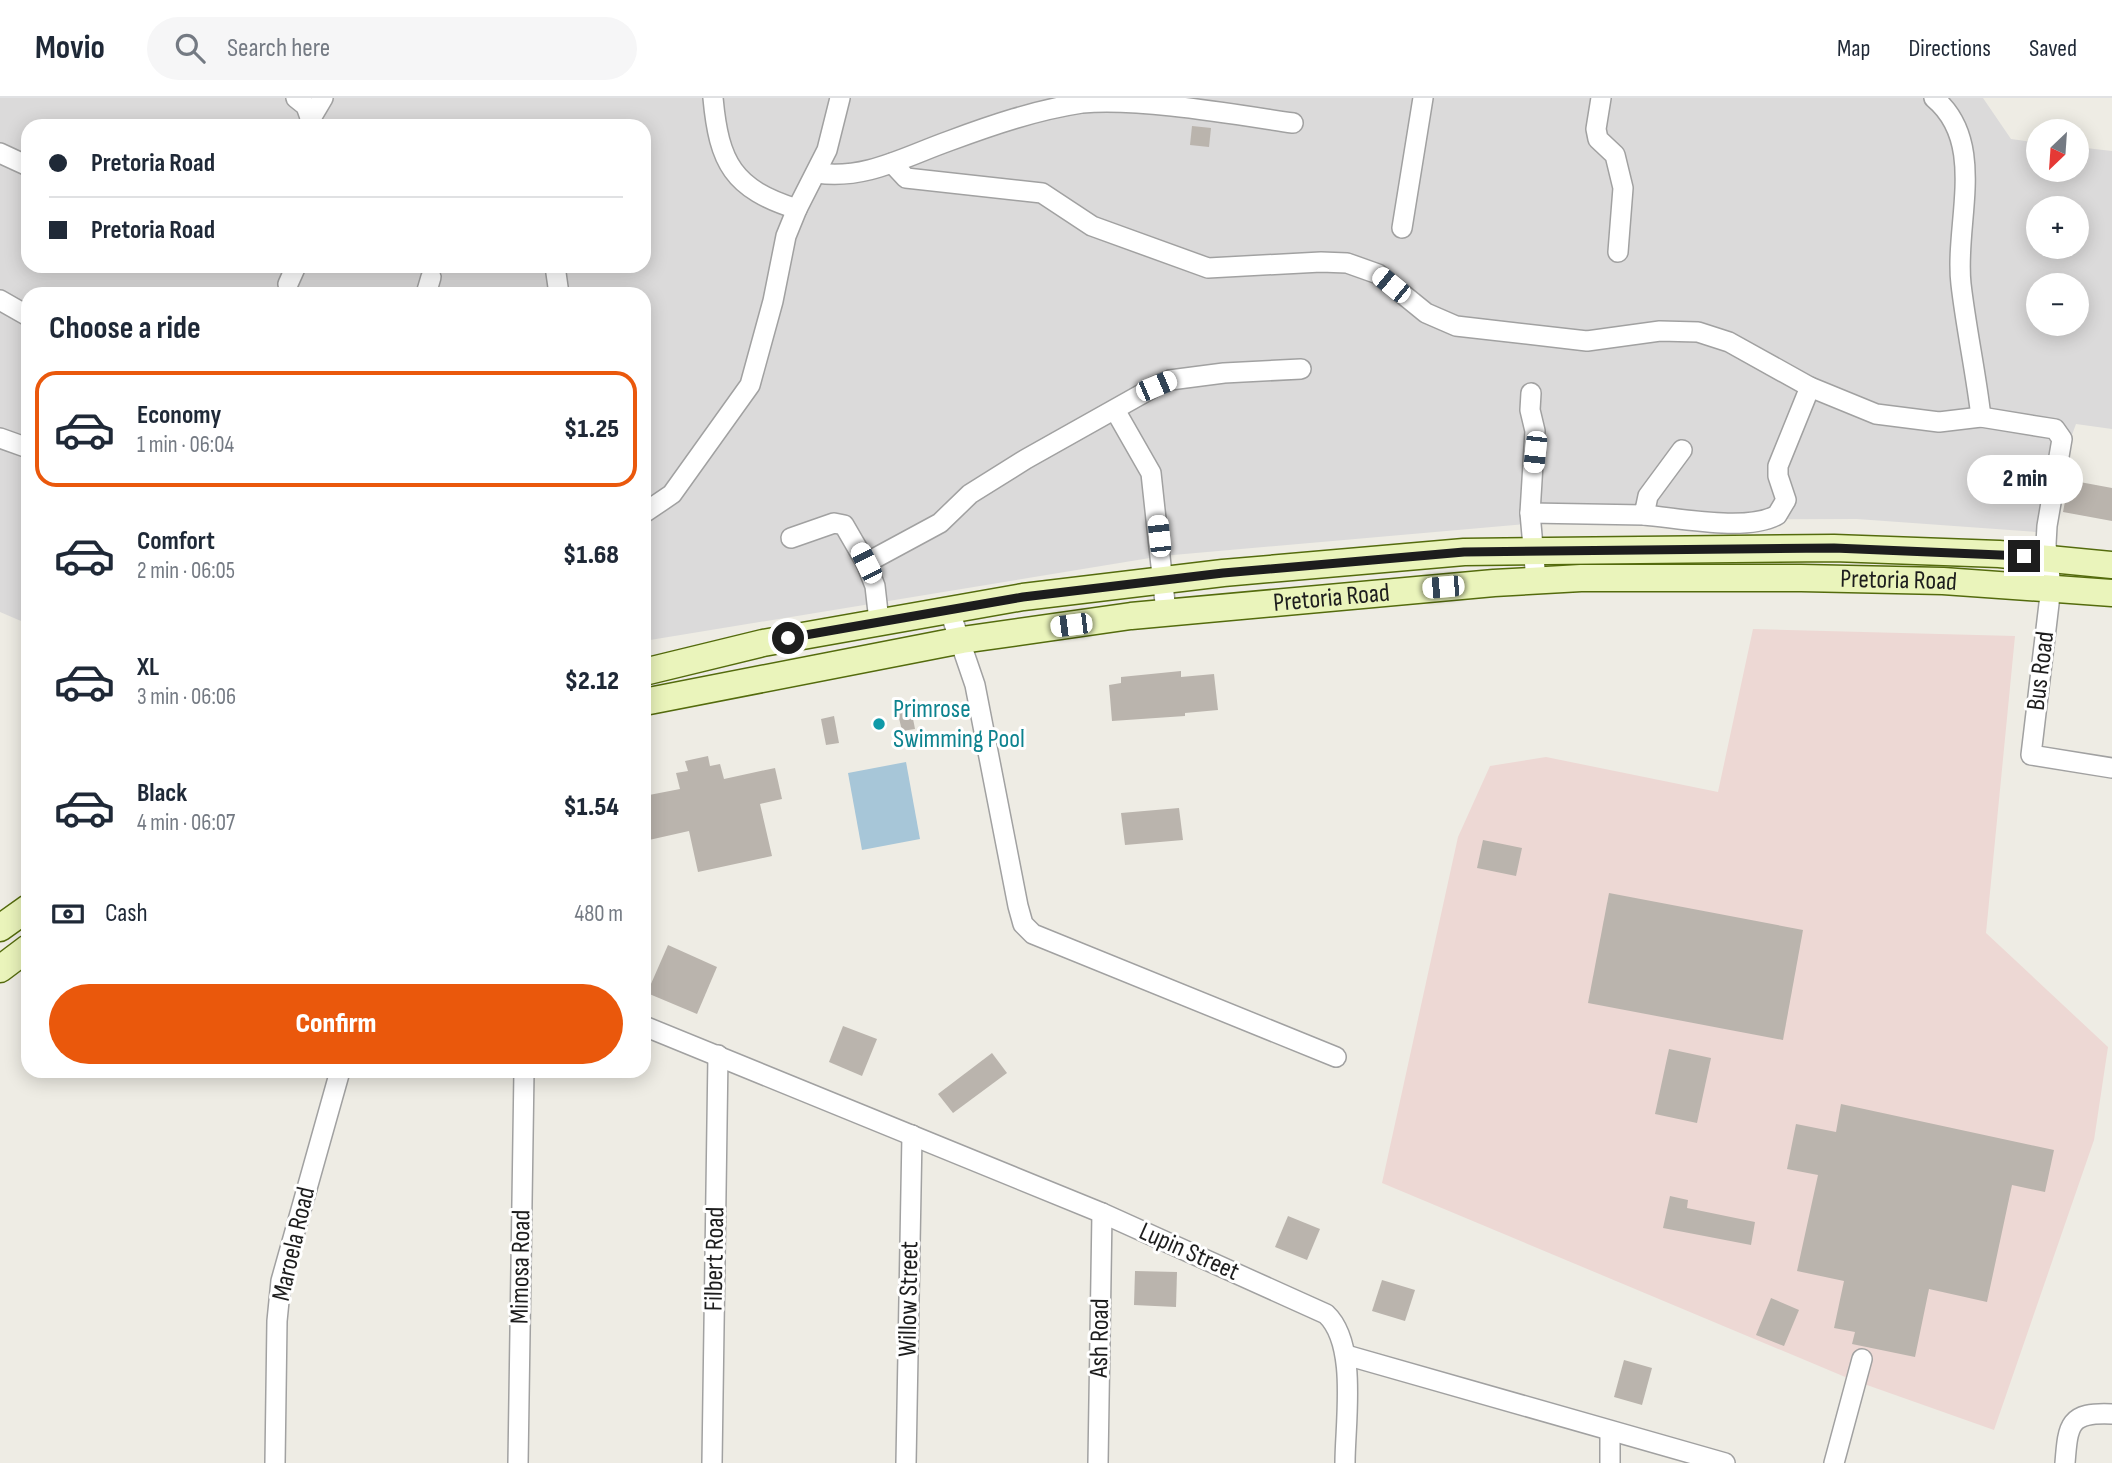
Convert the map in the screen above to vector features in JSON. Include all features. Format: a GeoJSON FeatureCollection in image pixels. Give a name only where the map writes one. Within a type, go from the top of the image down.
{"type":"FeatureCollection","features":[{"type":"Feature","properties":{"kind":"main road","name":"Pretoria Road"},"geometry":{"type":"LineString","coordinates":[[651,670],[763,643],[949,609],[1163,580],[1464,552],[1834,548],[1999,554],[2112,565]]}},
{"type":"Feature","properties":{"kind":"main road","name":"Pretoria Road"},"geometry":{"type":"LineString","coordinates":[[651,701],[962,639],[1166,612],[1536,580],[1801,578],[2051,587],[2112,593]]}},
{"type":"Feature","properties":{"kind":"main road"},"geometry":{"type":"LineString","coordinates":[[0,928],[21,913]]}},
{"type":"Feature","properties":{"kind":"main road"},"geometry":{"type":"LineString","coordinates":[[0,969],[21,953]]}},
{"type":"Feature","properties":{"kind":"street"},"geometry":{"type":"LineString","coordinates":[[296,98],[306,106],[310,119]]}},
{"type":"Feature","properties":{"kind":"street"},"geometry":{"type":"LineString","coordinates":[[313,119],[323,98]]}},
{"type":"Feature","properties":{"kind":"street"},"geometry":{"type":"LineString","coordinates":[[713,98],[718,138],[729,168],[755,192],[797,209]]}},
{"type":"Feature","properties":{"kind":"street"},"geometry":{"type":"LineString","coordinates":[[651,508],[672,494],[750,385],[773,301],[786,236],[827,150],[840,98]]}},
{"type":"Feature","properties":{"kind":"street"},"geometry":{"type":"LineString","coordinates":[[1402,228],[1423,98]]}},
{"type":"Feature","properties":{"kind":"street"},"geometry":{"type":"LineString","coordinates":[[1601,98],[1598,139],[1615,155],[1623,188],[1618,252]]}},
{"type":"Feature","properties":{"kind":"street"},"geometry":{"type":"LineString","coordinates":[[892,163],[906,178],[1042,193],[1092,226],[1208,268],[1321,261],[1347,264],[1378,275],[1426,313],[1456,326],[1587,341],[1660,331],[1698,332],[1729,342],[1810,387],[1876,414],[1898,419],[1939,422],[1981,417],[1960,281],[1965,179],[1960,142],[1955,122],[1934,98]]}},
{"type":"Feature","properties":{"kind":"street"},"geometry":{"type":"LineString","coordinates":[[817,173],[853,174],[892,163],[1002,122],[1031,106],[1085,102],[1229,106],[1293,123]]}},
{"type":"Feature","properties":{"kind":"street"},"geometry":{"type":"LineString","coordinates":[[0,153],[21,163]]}},
{"type":"Feature","properties":{"kind":"street"},"geometry":{"type":"LineString","coordinates":[[0,300],[21,312]]}},
{"type":"Feature","properties":{"kind":"street"},"geometry":{"type":"LineString","coordinates":[[866,563],[940,523],[970,494],[1026,459],[1170,380],[1301,369]]}},
{"type":"Feature","properties":{"kind":"street"},"geometry":{"type":"LineString","coordinates":[[1530,513],[1644,515],[1725,522],[1764,520],[1780,511],[1786,500],[1778,476],[1778,466],[1810,387]]}},
{"type":"Feature","properties":{"kind":"street"},"geometry":{"type":"LineString","coordinates":[[1531,393],[1530,410],[1535,431],[1530,513],[1536,580]]}},
{"type":"Feature","properties":{"kind":"street"},"geometry":{"type":"LineString","coordinates":[[1115,410],[1151,473],[1166,612]]}},
{"type":"Feature","properties":{"kind":"street","name":"Bus Road"},"geometry":{"type":"LineString","coordinates":[[1981,417],[2042,425],[2061,435],[2047,526],[2046,544],[2051,587],[2031,755],[2112,768]]}},
{"type":"Feature","properties":{"kind":"street"},"geometry":{"type":"LineString","coordinates":[[0,438],[21,446]]}},
{"type":"Feature","properties":{"kind":"street"},"geometry":{"type":"LineString","coordinates":[[1644,515],[1648,496],[1682,450]]}},
{"type":"Feature","properties":{"kind":"street"},"geometry":{"type":"LineString","coordinates":[[1725,522],[1725,549]]}},
{"type":"Feature","properties":{"kind":"street"},"geometry":{"type":"LineString","coordinates":[[791,538],[834,523],[842,524],[866,563],[875,586],[879,621]]}},
{"type":"Feature","properties":{"kind":"street"},"geometry":{"type":"LineString","coordinates":[[949,609],[962,639],[975,685],[1018,906],[1027,928],[1033,934],[1336,1057]]}},
{"type":"Feature","properties":{"kind":"street","name":"Lupin Street"},"geometry":{"type":"LineString","coordinates":[[651,1029],[1102,1213],[1326,1314],[1341,1335],[1346,1355]]}},
{"type":"Feature","properties":{"kind":"street","name":"Filbert Road"},"geometry":{"type":"LineString","coordinates":[[712,1463],[718,1055]]}},
{"type":"Feature","properties":{"kind":"street","name":"Maroela Road"},"geometry":{"type":"LineString","coordinates":[[275,1463],[277,1321],[281,1280],[338,1078]]}},
{"type":"Feature","properties":{"kind":"street","name":"Mimosa Road"},"geometry":{"type":"LineString","coordinates":[[518,1463],[524,1078]]}},
{"type":"Feature","properties":{"kind":"street","name":"Willow Street"},"geometry":{"type":"LineString","coordinates":[[906,1463],[912,1135]]}},
{"type":"Feature","properties":{"kind":"street","name":"Ash Road"},"geometry":{"type":"LineString","coordinates":[[1098,1463],[1102,1213]]}},
{"type":"Feature","properties":{"kind":"street"},"geometry":{"type":"LineString","coordinates":[[1345,1463],[1346,1355],[1725,1463]]}},
{"type":"Feature","properties":{"kind":"street"},"geometry":{"type":"LineString","coordinates":[[1834,1463],[1862,1359]]}},
{"type":"Feature","properties":{"kind":"street"},"geometry":{"type":"LineString","coordinates":[[2065,1463],[2068,1434],[2074,1421],[2089,1413],[2112,1414]]}},
{"type":"Feature","properties":{"kind":"street"},"geometry":{"type":"LineString","coordinates":[[1610,1431],[1610,1463]]}},
{"type":"Feature","properties":{"kind":"shaded area"},"geometry":{"type":"Polygon","coordinates":[[[0,98],[1983,98],[2011,139],[2026,141],[2026,182],[2090,182],[2090,148],[2112,151],[2112,429],[2076,424],[2036,532],[1857,519],[1572,520],[1162,556],[651,640],[651,287],[21,287],[21,621],[0,612],[0,98]]]}},
{"type":"Feature","properties":{"kind":"shaded area"},"geometry":{"type":"Polygon","coordinates":[[[1753,629],[2015,636],[1986,933],[2108,1047],[2094,1140],[1994,1430],[1850,1379],[1382,1183],[1458,837],[1490,766],[1546,757],[1718,792],[1753,629]]]}},
{"type":"Feature","properties":{"kind":"water"},"geometry":{"type":"Polygon","coordinates":[[[906,762],[920,839],[862,850],[848,773],[906,762]]]}},
{"type":"Feature","properties":{"kind":"building"},"geometry":{"type":"Polygon","coordinates":[[[1192,126],[1211,128],[1209,147],[1190,145],[1192,126]]]}},
{"type":"Feature","properties":{"kind":"building"},"geometry":{"type":"Polygon","coordinates":[[[2069,480],[2112,488],[2112,521],[2063,512],[2069,480]]]}},
{"type":"Feature","properties":{"kind":"building"},"geometry":{"type":"Polygon","coordinates":[[[1181,671],[1181,677],[1214,674],[1218,710],[1185,713],[1185,716],[1112,721],[1109,685],[1121,683],[1121,677],[1181,671]]]}},
{"type":"Feature","properties":{"kind":"building"},"geometry":{"type":"Polygon","coordinates":[[[910,703],[915,729],[902,731],[896,705],[910,703]]]}},
{"type":"Feature","properties":{"kind":"building"},"geometry":{"type":"Polygon","coordinates":[[[834,716],[839,743],[826,745],[821,719],[834,716]]]}},
{"type":"Feature","properties":{"kind":"building"},"geometry":{"type":"Polygon","coordinates":[[[708,756],[710,766],[720,764],[724,779],[775,768],[782,799],[760,804],[772,856],[698,872],[689,831],[651,840],[651,795],[680,789],[676,773],[688,771],[685,761],[708,756]]]}},
{"type":"Feature","properties":{"kind":"building"},"geometry":{"type":"Polygon","coordinates":[[[1179,808],[1183,840],[1125,845],[1121,813],[1179,808]]]}},
{"type":"Feature","properties":{"kind":"building"},"geometry":{"type":"Polygon","coordinates":[[[1483,840],[1522,848],[1516,876],[1477,868],[1483,840]]]}},
{"type":"Feature","properties":{"kind":"building"},"geometry":{"type":"Polygon","coordinates":[[[1609,893],[1803,930],[1783,1040],[1588,1003],[1609,893]]]}},
{"type":"Feature","properties":{"kind":"building"},"geometry":{"type":"Polygon","coordinates":[[[668,945],[717,967],[697,1014],[651,995],[651,984],[668,945]]]}},
{"type":"Feature","properties":{"kind":"building"},"geometry":{"type":"Polygon","coordinates":[[[843,1026],[877,1039],[862,1076],[829,1062],[843,1026]]]}},
{"type":"Feature","properties":{"kind":"building"},"geometry":{"type":"Polygon","coordinates":[[[1669,1049],[1711,1058],[1697,1123],[1655,1114],[1669,1049]]]}},
{"type":"Feature","properties":{"kind":"building"},"geometry":{"type":"Polygon","coordinates":[[[992,1053],[1007,1073],[953,1113],[938,1094],[992,1053]]]}},
{"type":"Feature","properties":{"kind":"building"},"geometry":{"type":"Polygon","coordinates":[[[1841,1104],[2054,1150],[2045,1192],[2012,1185],[1987,1302],[1929,1289],[1915,1357],[1852,1344],[1855,1332],[1834,1328],[1844,1281],[1797,1271],[1818,1175],[1787,1169],[1796,1124],[1836,1132],[1841,1104]]]}},
{"type":"Feature","properties":{"kind":"building"},"geometry":{"type":"Polygon","coordinates":[[[1670,1196],[1688,1200],[1687,1208],[1755,1222],[1751,1245],[1663,1228],[1670,1196]]]}},
{"type":"Feature","properties":{"kind":"building"},"geometry":{"type":"Polygon","coordinates":[[[1288,1216],[1320,1229],[1307,1260],[1275,1247],[1288,1216]]]}},
{"type":"Feature","properties":{"kind":"building"},"geometry":{"type":"Polygon","coordinates":[[[1135,1271],[1177,1272],[1176,1307],[1134,1305],[1135,1271]]]}},
{"type":"Feature","properties":{"kind":"building"},"geometry":{"type":"Polygon","coordinates":[[[1382,1280],[1415,1290],[1405,1321],[1372,1311],[1382,1280]]]}},
{"type":"Feature","properties":{"kind":"building"},"geometry":{"type":"Polygon","coordinates":[[[1771,1298],[1799,1310],[1784,1346],[1756,1335],[1771,1298]]]}},
{"type":"Feature","properties":{"kind":"building"},"geometry":{"type":"Polygon","coordinates":[[[1624,1360],[1652,1368],[1642,1405],[1614,1397],[1624,1360]]]}},
{"type":"Feature","properties":{"kind":"place","name":"Primrose Swimming Pool"},"geometry":{"type":"Point","coordinates":[879,724]}},
{"type":"Feature","properties":{"kind":"route"},"geometry":{"type":"LineString","coordinates":[[788,638],[1023,597],[1223,573],[1464,552],[1834,548],[2024,556]]}}]}
